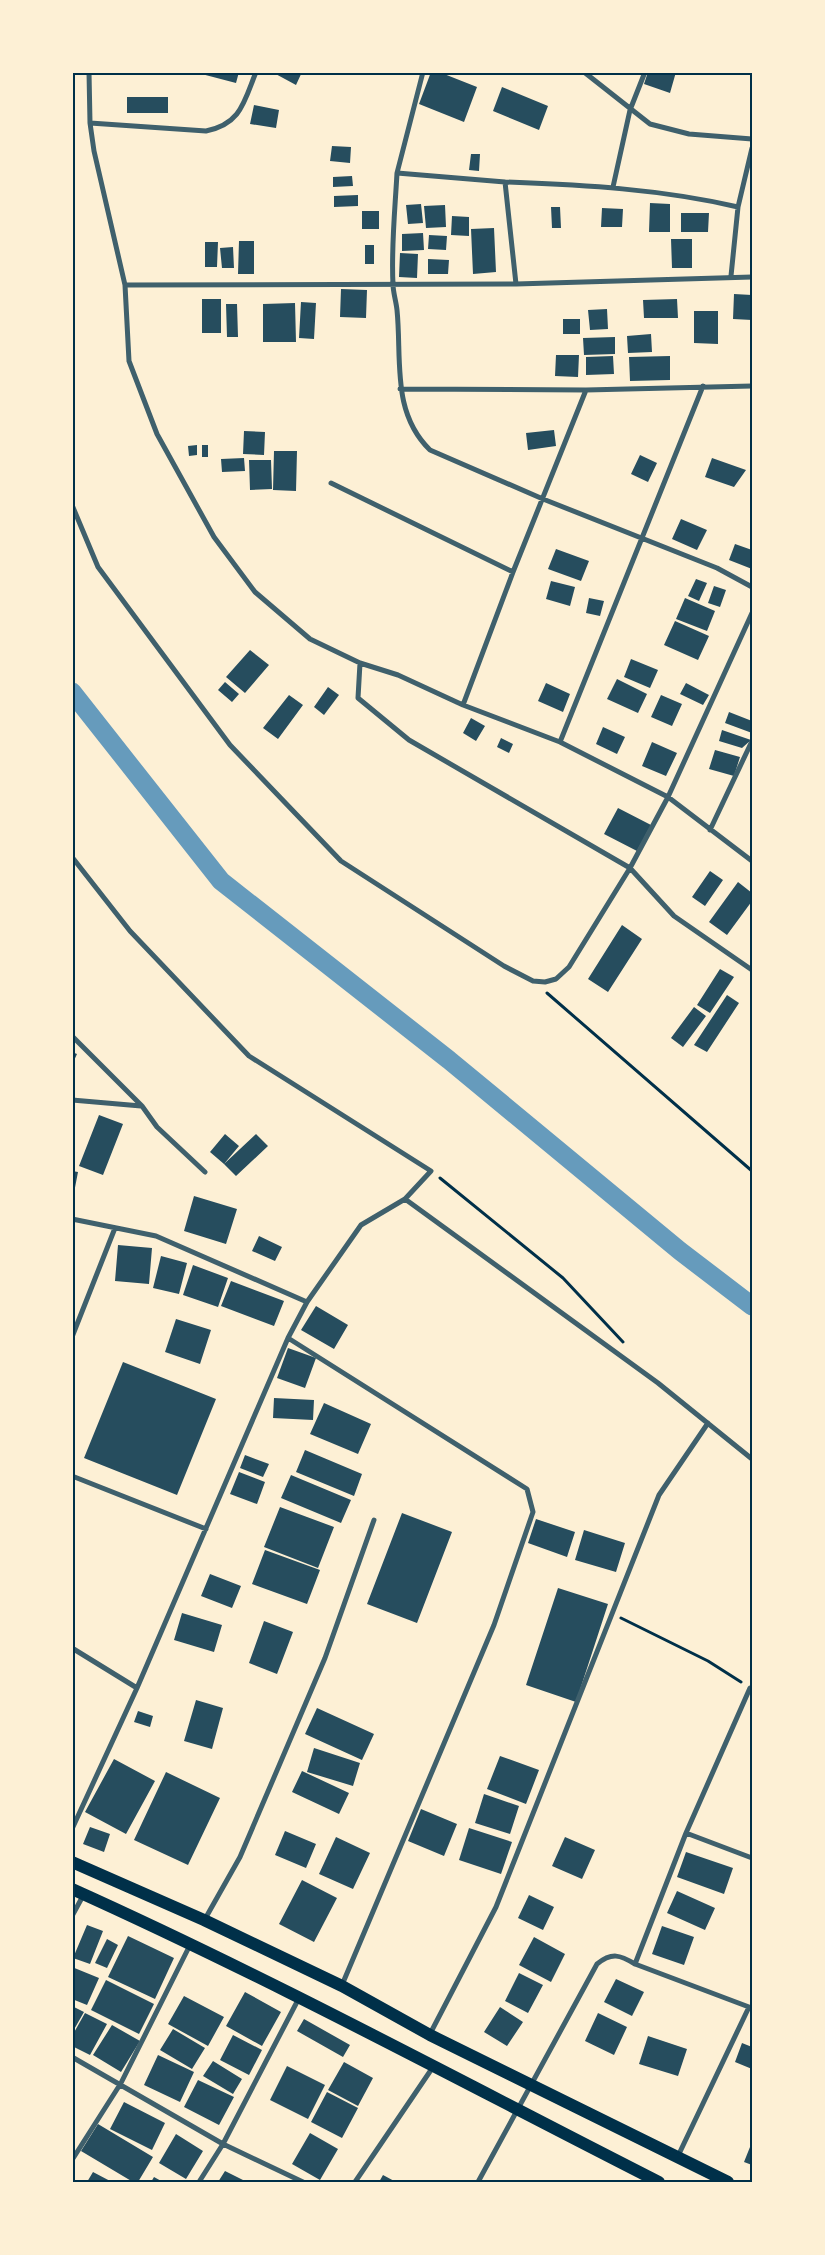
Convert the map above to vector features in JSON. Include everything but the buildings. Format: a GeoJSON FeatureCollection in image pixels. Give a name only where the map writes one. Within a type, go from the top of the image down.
{"type":"FeatureCollection","features":[{"type":"Feature","properties":{"kind":"highway"},"geometry":{"type":"LineString","coordinates":[[72,1862],[204,1920],[342,1986],[430,2034],[728,2182]]}},
{"type":"Feature","properties":{"kind":"highway"},"geometry":{"type":"LineString","coordinates":[[78,1892],[191,1942],[659,2182]]}},
{"type":"Feature","properties":{"kind":"street"},"geometry":{"type":"LineString","coordinates":[[96,72],[89,74],[90,123],[94,152],[125,285],[130,361],[158,434],[214,537],[255,592],[310,639],[360,663],[398,675],[463,705],[560,742],[668,797],[752,861]]}},
{"type":"Feature","properties":{"kind":"street"},"geometry":{"type":"LineString","coordinates":[[90,123],[206,131],[221,128],[233,121],[242,107],[256,72]]}},
{"type":"Feature","properties":{"kind":"street"},"geometry":{"type":"LineString","coordinates":[[423,72],[397,173],[393,284],[397,310],[400,389],[408,417],[422,442],[430,450],[544,499],[717,568],[752,587]]}},
{"type":"Feature","properties":{"kind":"street"},"geometry":{"type":"LineString","coordinates":[[584,72],[650,124],[672,131],[752,139]]}},
{"type":"Feature","properties":{"kind":"street"},"geometry":{"type":"LineString","coordinates":[[613,187],[630,110],[645,72]]}},
{"type":"Feature","properties":{"kind":"street"},"geometry":{"type":"LineString","coordinates":[[730,276],[738,207],[752,148]]}},
{"type":"Feature","properties":{"kind":"street"},"geometry":{"type":"LineString","coordinates":[[397,173],[505,182],[613,187],[691,196],[738,207]]}},
{"type":"Feature","properties":{"kind":"street"},"geometry":{"type":"LineString","coordinates":[[505,182],[516,284]]}},
{"type":"Feature","properties":{"kind":"street"},"geometry":{"type":"LineString","coordinates":[[125,285],[516,284],[730,276],[752,277]]}},
{"type":"Feature","properties":{"kind":"street"},"geometry":{"type":"LineString","coordinates":[[560,742],[703,386]]}},
{"type":"Feature","properties":{"kind":"street"},"geometry":{"type":"LineString","coordinates":[[400,389],[586,390],[752,386]]}},
{"type":"Feature","properties":{"kind":"street"},"geometry":{"type":"LineString","coordinates":[[463,705],[513,572],[544,499],[586,390]]}},
{"type":"Feature","properties":{"kind":"street"},"geometry":{"type":"LineString","coordinates":[[331,483],[513,572]]}},
{"type":"Feature","properties":{"kind":"street"},"geometry":{"type":"LineString","coordinates":[[72,505],[98,567],[230,745],[341,861],[504,966],[533,981],[546,982],[556,979],[570,967],[630,868],[668,797],[752,614]]}},
{"type":"Feature","properties":{"kind":"street"},"geometry":{"type":"LineString","coordinates":[[360,663],[358,698],[409,740],[630,868],[674,916],[752,970]]}},
{"type":"Feature","properties":{"kind":"street"},"geometry":{"type":"LineString","coordinates":[[710,830],[752,741]]}},
{"type":"Feature","properties":{"kind":"street"},"geometry":{"type":"LineString","coordinates":[[72,857],[130,931],[249,1056],[431,1171],[405,1199],[361,1225],[307,1302],[288,1338],[137,1688],[72,1829]]}},
{"type":"Feature","properties":{"kind":"street"},"geometry":{"type":"LineString","coordinates":[[72,1036],[142,1106],[157,1127],[206,1172]]}},
{"type":"Feature","properties":{"kind":"street"},"geometry":{"type":"LineString","coordinates":[[72,1100],[142,1106]]}},
{"type":"Feature","properties":{"kind":"street"},"geometry":{"type":"LineString","coordinates":[[405,1199],[658,1383],[752,1459]]}},
{"type":"Feature","properties":{"kind":"street"},"geometry":{"type":"LineString","coordinates":[[72,1219],[156,1236],[307,1302]]}},
{"type":"Feature","properties":{"kind":"street"},"geometry":{"type":"LineString","coordinates":[[72,1337],[115,1228]]}},
{"type":"Feature","properties":{"kind":"street"},"geometry":{"type":"LineString","coordinates":[[288,1338],[527,1489],[533,1512],[494,1625],[342,1986]]}},
{"type":"Feature","properties":{"kind":"street"},"geometry":{"type":"LineString","coordinates":[[430,2034],[496,1907],[659,1495],[708,1423]]}},
{"type":"Feature","properties":{"kind":"street"},"geometry":{"type":"LineString","coordinates":[[72,1476],[206,1529]]}},
{"type":"Feature","properties":{"kind":"street"},"geometry":{"type":"LineString","coordinates":[[204,1920],[240,1857],[325,1658],[374,1520]]}},
{"type":"Feature","properties":{"kind":"street"},"geometry":{"type":"LineString","coordinates":[[72,1648],[137,1688]]}},
{"type":"Feature","properties":{"kind":"street"},"geometry":{"type":"LineString","coordinates":[[635,1964],[686,1833],[751,1688]]}},
{"type":"Feature","properties":{"kind":"street"},"geometry":{"type":"LineString","coordinates":[[686,1833],[752,1858]]}},
{"type":"Feature","properties":{"kind":"street"},"geometry":{"type":"LineString","coordinates":[[72,1916],[78,1892]]}},
{"type":"Feature","properties":{"kind":"street"},"geometry":{"type":"LineString","coordinates":[[72,2160],[121,2083],[191,1942]]}},
{"type":"Feature","properties":{"kind":"street"},"geometry":{"type":"LineString","coordinates":[[478,2182],[597,1964],[606,1957],[618,1954],[635,1964],[751,2007],[678,2157]]}},
{"type":"Feature","properties":{"kind":"street"},"geometry":{"type":"LineString","coordinates":[[199,2182],[223,2144],[300,1997]]}},
{"type":"Feature","properties":{"kind":"street"},"geometry":{"type":"LineString","coordinates":[[72,2057],[121,2083],[223,2144],[303,2182]]}},
{"type":"Feature","properties":{"kind":"street"},"geometry":{"type":"LineString","coordinates":[[355,2182],[433,2067]]}},
{"type":"Feature","properties":{"kind":"path"},"geometry":{"type":"LineString","coordinates":[[533,981],[752,1171]]}},
{"type":"Feature","properties":{"kind":"path"},"geometry":{"type":"LineString","coordinates":[[431,1171],[563,1278],[624,1343]]}},
{"type":"Feature","properties":{"kind":"path"},"geometry":{"type":"LineString","coordinates":[[613,1614],[708,1661],[751,1688]]}},
{"type":"Feature","properties":{"kind":"waterway"},"geometry":{"type":"LineString","coordinates":[[72,692],[221,881],[449,1060],[680,1251],[752,1306]]}}]}
